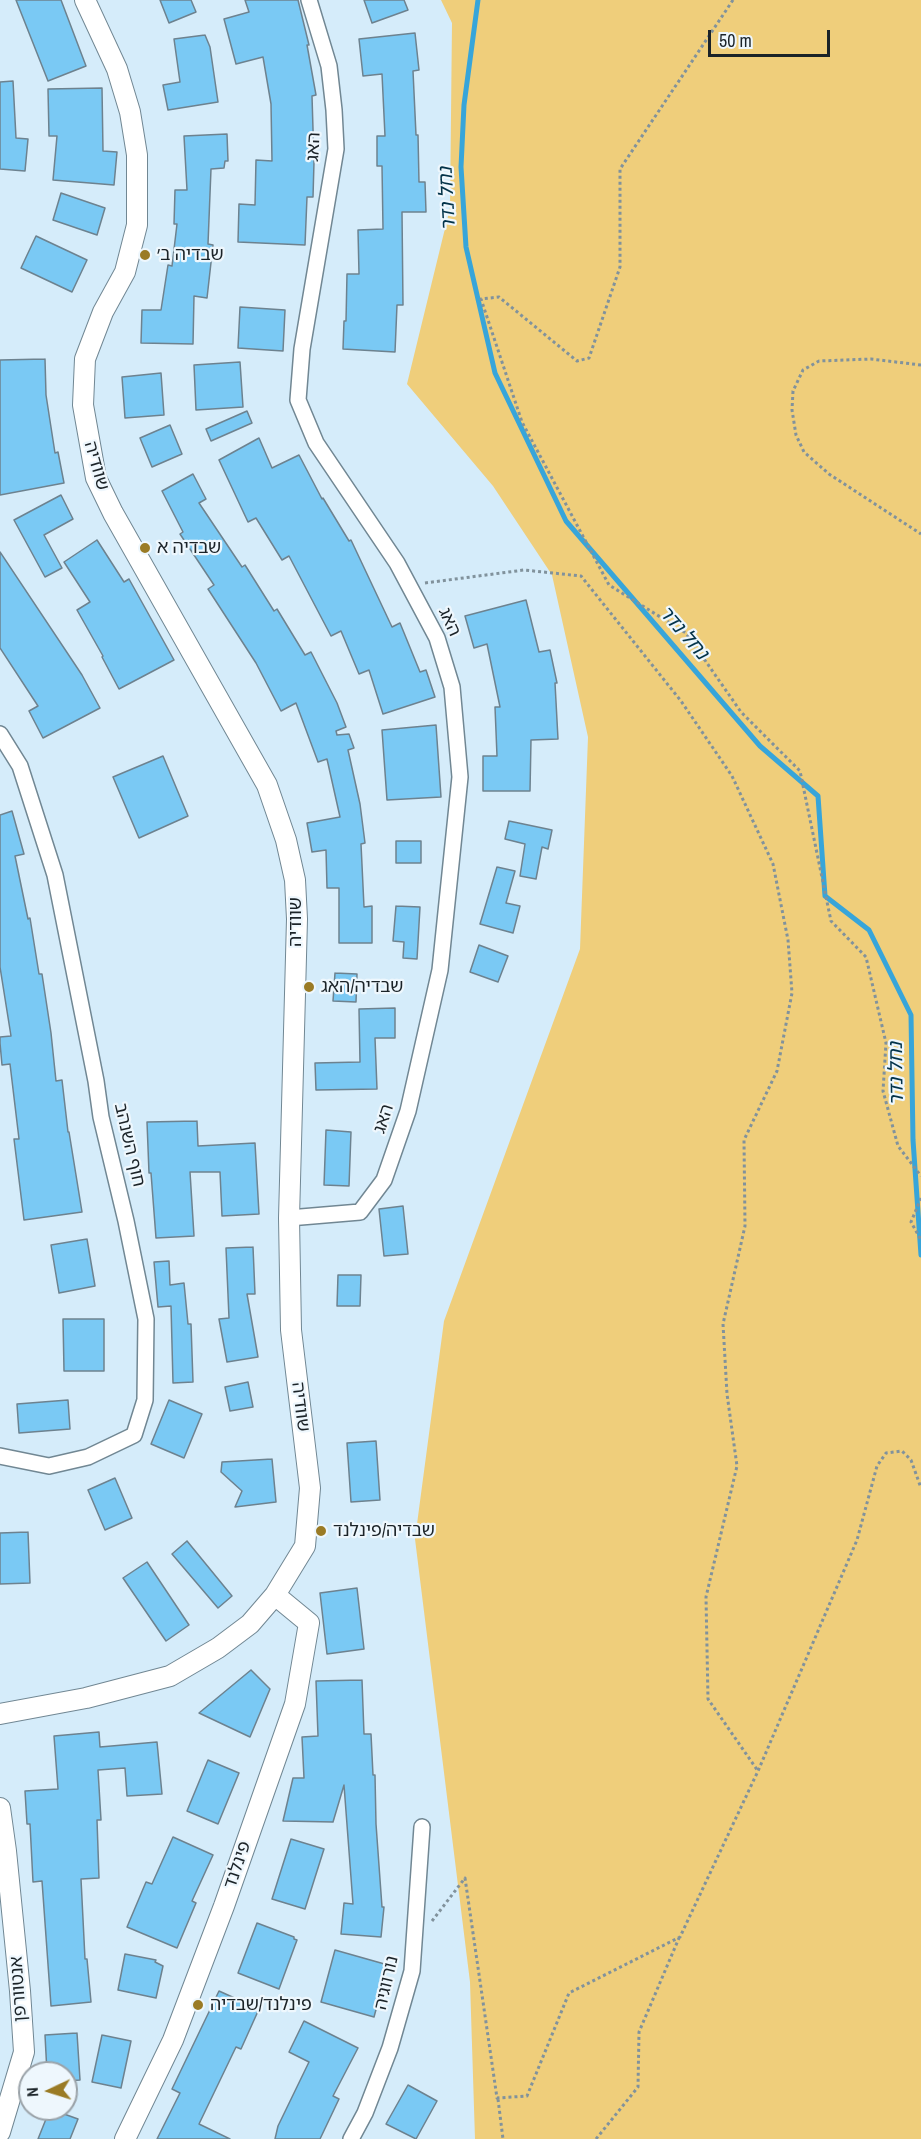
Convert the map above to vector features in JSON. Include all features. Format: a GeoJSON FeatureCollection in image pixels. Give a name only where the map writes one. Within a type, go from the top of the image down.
{"type":"FeatureCollection","features":[{"type":"Feature","properties":{"kind":"street","name":"שוודיה"},"geometry":{"type":"LineString","coordinates":[[0,1714],[86,1698],[170,1676],[218,1648],[250,1624],[275,1595],[305,1546],[310,1488],[291,1330],[289,1218],[297,919],[295,880],[286,840],[267,785],[113,513],[96,478],[83,405],[85,359],[103,312],[125,272],[136,225],[137,155],[130,112],[117,69],[85,0]]}},
{"type":"Feature","properties":{"kind":"street","name":"האג"},"geometry":{"type":"LineString","coordinates":[[289,1218],[360,1212],[384,1180],[408,1111],[440,970],[460,777],[452,687],[437,638],[397,563],[316,443],[298,400],[302,349],[336,149],[328,66],[309,0]]}},
{"type":"Feature","properties":{"kind":"street","name":"חוף השנהב"},"geometry":{"type":"LineString","coordinates":[[0,734],[20,766],[55,874],[101,1117],[146,1319],[145,1400],[134,1435],[88,1457],[49,1466],[0,1456]]}},
{"type":"Feature","properties":{"kind":"street","name":"פינלנד"},"geometry":{"type":"LineString","coordinates":[[125,2139],[173,2040],[224,1906],[295,1704],[309,1623],[275,1595]]}},
{"type":"Feature","properties":{"kind":"street","name":"אנטוורפן"},"geometry":{"type":"LineString","coordinates":[[0,1808],[20,1991],[24,2052],[0,2132]]}},
{"type":"Feature","properties":{"kind":"street","name":"נורווגיה"},"geometry":{"type":"LineString","coordinates":[[351,2139],[365,2113],[390,2048],[412,1971],[422,1827]]}},
{"type":"Feature","properties":{"kind":"path"},"geometry":{"type":"LineString","coordinates":[[733,0],[620,169],[620,267],[589,358],[577,361],[499,297],[482,299],[522,422],[609,585],[686,633],[741,712],[800,771],[831,921],[866,957],[886,1043],[883,1091],[898,1146],[921,1176]]}},
{"type":"Feature","properties":{"kind":"path"},"geometry":{"type":"LineString","coordinates":[[921,365],[871,359],[819,361],[803,370],[793,391],[792,410],[796,435],[804,452],[829,474],[921,534]]}},
{"type":"Feature","properties":{"kind":"path"},"geometry":{"type":"LineString","coordinates":[[409,585],[524,570],[581,576],[681,701],[732,776],[773,864],[788,940],[792,993],[777,1071],[744,1140],[745,1226],[723,1324],[728,1394],[737,1466],[706,1597],[708,1699],[758,1771]]}},
{"type":"Feature","properties":{"kind":"path"},"geometry":{"type":"LineString","coordinates":[[921,1198],[912,1222],[921,1240]]}},
{"type":"Feature","properties":{"kind":"path"},"geometry":{"type":"LineString","coordinates":[[596,2139],[638,2087],[639,2032],[680,1937],[758,1771],[857,1540],[877,1466],[886,1453],[902,1451],[911,1460],[921,1488]]}},
{"type":"Feature","properties":{"kind":"path"},"geometry":{"type":"LineString","coordinates":[[414,1943],[465,1878],[503,2139]]}},
{"type":"Feature","properties":{"kind":"path"},"geometry":{"type":"LineString","coordinates":[[497,2098],[527,2096],[569,1994],[680,1937]]}},
{"type":"Feature","properties":{"kind":"shaded area"},"geometry":{"type":"Polygon","coordinates":[[[441,0],[921,0],[921,2139],[475,2139],[470,1982],[415,1539],[444,1321],[580,949],[588,737],[552,575],[493,486],[407,384],[450,208],[452,23],[441,0]]]}},
{"type":"Feature","properties":{"kind":"building"},"geometry":{"type":"Polygon","coordinates":[[[16,0],[61,0],[86,66],[48,81],[16,0]]]}},
{"type":"Feature","properties":{"kind":"building"},"geometry":{"type":"Polygon","coordinates":[[[160,0],[191,0],[196,12],[169,23],[160,0]]]}},
{"type":"Feature","properties":{"kind":"building"},"geometry":{"type":"Polygon","coordinates":[[[245,0],[298,0],[309,45],[307,45],[316,95],[312,96],[313,197],[307,197],[305,245],[238,242],[239,204],[255,205],[256,160],[272,161],[271,104],[263,57],[236,64],[224,19],[249,12],[245,0]]]}},
{"type":"Feature","properties":{"kind":"building"},"geometry":{"type":"Polygon","coordinates":[[[364,0],[404,0],[408,10],[372,23],[364,0]]]}},
{"type":"Feature","properties":{"kind":"building"},"geometry":{"type":"Polygon","coordinates":[[[415,33],[419,70],[413,71],[416,135],[418,135],[419,182],[425,182],[426,212],[402,212],[403,305],[397,305],[395,352],[343,349],[347,274],[359,274],[358,230],[383,229],[382,166],[377,166],[377,136],[385,136],[382,74],[363,76],[359,39],[415,33]]]}},
{"type":"Feature","properties":{"kind":"building"},"geometry":{"type":"Polygon","coordinates":[[[205,35],[210,47],[218,102],[168,110],[163,85],[180,82],[174,39],[205,35]]]}},
{"type":"Feature","properties":{"kind":"building"},"geometry":{"type":"Polygon","coordinates":[[[13,81],[16,138],[28,139],[25,171],[0,169],[0,82],[13,81]]]}},
{"type":"Feature","properties":{"kind":"building"},"geometry":{"type":"Polygon","coordinates":[[[102,88],[103,151],[117,152],[114,185],[53,180],[57,136],[49,136],[48,89],[102,88]]]}},
{"type":"Feature","properties":{"kind":"building"},"geometry":{"type":"Polygon","coordinates":[[[227,134],[228,161],[225,161],[224,168],[211,169],[208,244],[213,245],[207,298],[194,296],[193,344],[141,343],[142,310],[161,310],[168,265],[172,266],[177,224],[174,224],[175,190],[187,190],[184,136],[227,134]]]}},
{"type":"Feature","properties":{"kind":"building"},"geometry":{"type":"Polygon","coordinates":[[[61,193],[105,208],[97,235],[53,220],[61,193]]]}},
{"type":"Feature","properties":{"kind":"building"},"geometry":{"type":"Polygon","coordinates":[[[36,236],[87,260],[72,292],[21,268],[36,236]]]}},
{"type":"Feature","properties":{"kind":"building"},"geometry":{"type":"Polygon","coordinates":[[[240,307],[285,310],[283,351],[238,348],[240,307]]]}},
{"type":"Feature","properties":{"kind":"building"},"geometry":{"type":"Polygon","coordinates":[[[45,359],[46,395],[55,453],[58,452],[64,483],[0,495],[0,360],[45,359]]]}},
{"type":"Feature","properties":{"kind":"building"},"geometry":{"type":"Polygon","coordinates":[[[240,362],[243,407],[196,410],[194,365],[240,362]]]}},
{"type":"Feature","properties":{"kind":"building"},"geometry":{"type":"Polygon","coordinates":[[[161,373],[164,415],[125,418],[122,377],[161,373]]]}},
{"type":"Feature","properties":{"kind":"building"},"geometry":{"type":"Polygon","coordinates":[[[247,411],[252,423],[211,441],[206,429],[247,411]]]}},
{"type":"Feature","properties":{"kind":"building"},"geometry":{"type":"Polygon","coordinates":[[[170,425],[182,454],[152,467],[140,438],[170,425]]]}},
{"type":"Feature","properties":{"kind":"building"},"geometry":{"type":"Polygon","coordinates":[[[259,438],[272,468],[299,455],[322,499],[349,541],[351,540],[392,627],[400,623],[420,672],[426,670],[435,697],[383,714],[369,670],[359,674],[341,631],[331,636],[289,556],[282,560],[256,518],[248,522],[219,460],[259,438]]]}},
{"type":"Feature","properties":{"kind":"building"},"geometry":{"type":"Polygon","coordinates":[[[193,474],[206,499],[199,503],[242,567],[245,565],[274,611],[277,609],[305,655],[311,652],[337,703],[346,727],[336,731],[337,735],[349,734],[354,748],[348,750],[360,804],[365,843],[361,844],[364,907],[372,906],[372,943],[339,943],[339,888],[327,888],[326,850],[312,852],[307,823],[340,817],[327,759],[318,762],[296,703],[281,711],[256,663],[208,589],[214,585],[180,534],[183,532],[162,491],[193,474]]]}},
{"type":"Feature","properties":{"kind":"building"},"geometry":{"type":"Polygon","coordinates":[[[61,495],[73,519],[44,535],[62,568],[45,577],[14,520],[61,495]]]}},
{"type":"Feature","properties":{"kind":"building"},"geometry":{"type":"Polygon","coordinates":[[[97,540],[124,582],[129,579],[174,660],[119,689],[77,610],[90,602],[64,562],[97,540]]]}},
{"type":"Feature","properties":{"kind":"building"},"geometry":{"type":"Polygon","coordinates":[[[0,552],[82,675],[100,708],[43,738],[29,711],[38,706],[0,648],[0,552]]]}},
{"type":"Feature","properties":{"kind":"building"},"geometry":{"type":"Polygon","coordinates":[[[526,600],[539,652],[550,650],[557,683],[555,683],[558,739],[531,740],[530,791],[483,791],[483,756],[497,756],[495,707],[500,707],[487,644],[474,648],[465,616],[526,600]]]}},
{"type":"Feature","properties":{"kind":"building"},"geometry":{"type":"Polygon","coordinates":[[[436,725],[441,797],[387,800],[382,730],[436,725]]]}},
{"type":"Feature","properties":{"kind":"building"},"geometry":{"type":"Polygon","coordinates":[[[163,756],[188,816],[139,838],[113,777],[163,756]]]}},
{"type":"Feature","properties":{"kind":"building"},"geometry":{"type":"Polygon","coordinates":[[[12,811],[24,854],[15,856],[28,919],[30,918],[39,974],[42,974],[56,1081],[62,1080],[68,1132],[82,1212],[24,1220],[14,1139],[19,1139],[10,1064],[2,1065],[0,1043],[0,1037],[11,1036],[0,967],[0,815],[12,811]]]}},
{"type":"Feature","properties":{"kind":"building"},"geometry":{"type":"Polygon","coordinates":[[[509,821],[552,830],[548,849],[542,847],[536,879],[520,876],[525,844],[505,839],[509,821]]]}},
{"type":"Feature","properties":{"kind":"building"},"geometry":{"type":"Polygon","coordinates":[[[396,841],[421,841],[421,863],[396,863],[396,841]]]}},
{"type":"Feature","properties":{"kind":"building"},"geometry":{"type":"Polygon","coordinates":[[[497,867],[515,871],[506,903],[520,906],[513,933],[480,924],[497,867]]]}},
{"type":"Feature","properties":{"kind":"building"},"geometry":{"type":"Polygon","coordinates":[[[396,906],[420,907],[417,959],[403,958],[404,942],[393,941],[396,906]]]}},
{"type":"Feature","properties":{"kind":"building"},"geometry":{"type":"Polygon","coordinates":[[[479,945],[508,956],[498,982],[470,972],[479,945]]]}},
{"type":"Feature","properties":{"kind":"building"},"geometry":{"type":"Polygon","coordinates":[[[335,973],[357,974],[356,1002],[333,1001],[335,973]]]}},
{"type":"Feature","properties":{"kind":"building"},"geometry":{"type":"Polygon","coordinates":[[[395,1008],[395,1038],[375,1038],[377,1089],[316,1090],[315,1063],[360,1062],[359,1009],[395,1008]]]}},
{"type":"Feature","properties":{"kind":"building"},"geometry":{"type":"Polygon","coordinates":[[[197,1121],[198,1146],[255,1143],[259,1214],[222,1216],[220,1172],[190,1172],[194,1236],[156,1238],[151,1173],[149,1173],[147,1122],[197,1121]]]}},
{"type":"Feature","properties":{"kind":"building"},"geometry":{"type":"Polygon","coordinates":[[[326,1130],[351,1132],[349,1186],[324,1185],[326,1130]]]}},
{"type":"Feature","properties":{"kind":"building"},"geometry":{"type":"Polygon","coordinates":[[[403,1206],[408,1254],[384,1256],[379,1209],[403,1206]]]}},
{"type":"Feature","properties":{"kind":"building"},"geometry":{"type":"Polygon","coordinates":[[[87,1239],[95,1286],[59,1293],[51,1245],[87,1239]]]}},
{"type":"Feature","properties":{"kind":"building"},"geometry":{"type":"Polygon","coordinates":[[[253,1247],[255,1294],[247,1294],[258,1357],[227,1362],[219,1319],[229,1318],[226,1248],[253,1247]]]}},
{"type":"Feature","properties":{"kind":"building"},"geometry":{"type":"Polygon","coordinates":[[[169,1261],[170,1285],[184,1283],[188,1324],[191,1324],[193,1382],[173,1383],[171,1306],[158,1307],[154,1262],[169,1261]]]}},
{"type":"Feature","properties":{"kind":"building"},"geometry":{"type":"Polygon","coordinates":[[[338,1275],[361,1275],[360,1306],[337,1306],[338,1275]]]}},
{"type":"Feature","properties":{"kind":"building"},"geometry":{"type":"Polygon","coordinates":[[[63,1319],[104,1319],[104,1371],[64,1371],[63,1319]]]}},
{"type":"Feature","properties":{"kind":"building"},"geometry":{"type":"Polygon","coordinates":[[[248,1382],[253,1407],[230,1411],[225,1387],[248,1382]]]}},
{"type":"Feature","properties":{"kind":"building"},"geometry":{"type":"Polygon","coordinates":[[[68,1400],[70,1429],[19,1433],[17,1404],[68,1400]]]}},
{"type":"Feature","properties":{"kind":"building"},"geometry":{"type":"Polygon","coordinates":[[[169,1400],[202,1414],[184,1458],[151,1444],[169,1400]]]}},
{"type":"Feature","properties":{"kind":"building"},"geometry":{"type":"Polygon","coordinates":[[[376,1441],[380,1500],[351,1502],[347,1443],[376,1441]]]}},
{"type":"Feature","properties":{"kind":"building"},"geometry":{"type":"Polygon","coordinates":[[[272,1459],[276,1502],[235,1507],[242,1491],[221,1472],[222,1462],[272,1459]]]}},
{"type":"Feature","properties":{"kind":"building"},"geometry":{"type":"Polygon","coordinates":[[[115,1478],[132,1518],[105,1530],[88,1490],[115,1478]]]}},
{"type":"Feature","properties":{"kind":"building"},"geometry":{"type":"Polygon","coordinates":[[[28,1532],[30,1583],[0,1584],[0,1533],[28,1532]]]}},
{"type":"Feature","properties":{"kind":"building"},"geometry":{"type":"Polygon","coordinates":[[[187,1541],[232,1596],[218,1608],[172,1554],[187,1541]]]}},
{"type":"Feature","properties":{"kind":"building"},"geometry":{"type":"Polygon","coordinates":[[[147,1562],[189,1625],[166,1641],[123,1578],[147,1562]]]}},
{"type":"Feature","properties":{"kind":"building"},"geometry":{"type":"Polygon","coordinates":[[[357,1588],[364,1649],[327,1654],[320,1593],[357,1588]]]}},
{"type":"Feature","properties":{"kind":"building"},"geometry":{"type":"Polygon","coordinates":[[[251,1670],[270,1689],[250,1737],[199,1713],[251,1670]]]}},
{"type":"Feature","properties":{"kind":"building"},"geometry":{"type":"Polygon","coordinates":[[[362,1680],[364,1734],[371,1734],[373,1775],[375,1775],[376,1824],[382,1907],[384,1907],[381,1937],[341,1934],[344,1903],[353,1904],[344,1785],[333,1822],[283,1821],[293,1778],[304,1778],[302,1737],[318,1736],[316,1681],[362,1680]]]}},
{"type":"Feature","properties":{"kind":"building"},"geometry":{"type":"Polygon","coordinates":[[[99,1732],[100,1747],[157,1742],[162,1794],[127,1796],[125,1768],[98,1770],[101,1820],[97,1820],[99,1878],[81,1879],[85,1959],[87,1959],[91,2002],[51,2006],[42,1881],[33,1882],[30,1824],[27,1824],[25,1791],[58,1789],[54,1736],[99,1732]]]}},
{"type":"Feature","properties":{"kind":"building"},"geometry":{"type":"Polygon","coordinates":[[[208,1760],[239,1773],[218,1824],[187,1811],[208,1760]]]}},
{"type":"Feature","properties":{"kind":"building"},"geometry":{"type":"Polygon","coordinates":[[[173,1837],[213,1855],[192,1901],[196,1903],[177,1948],[127,1927],[146,1882],[152,1884],[173,1837]]]}},
{"type":"Feature","properties":{"kind":"building"},"geometry":{"type":"Polygon","coordinates":[[[291,1839],[324,1849],[305,1909],[272,1899],[291,1839]]]}},
{"type":"Feature","properties":{"kind":"building"},"geometry":{"type":"Polygon","coordinates":[[[257,1923],[297,1940],[279,1989],[238,1973],[257,1923]]]}},
{"type":"Feature","properties":{"kind":"building"},"geometry":{"type":"Polygon","coordinates":[[[335,1950],[388,1965],[374,2017],[321,2002],[335,1950]]]}},
{"type":"Feature","properties":{"kind":"building"},"geometry":{"type":"Polygon","coordinates":[[[125,1954],[156,1960],[155,1962],[163,1966],[156,1998],[118,1990],[125,1954]]]}},
{"type":"Feature","properties":{"kind":"building"},"geometry":{"type":"Polygon","coordinates":[[[219,1991],[259,2009],[241,2049],[236,2047],[199,2124],[230,2139],[157,2139],[180,2093],[172,2089],[219,1991]]]}},
{"type":"Feature","properties":{"kind":"building"},"geometry":{"type":"Polygon","coordinates":[[[304,2021],[358,2048],[333,2096],[339,2099],[320,2139],[275,2139],[278,2126],[309,2062],[289,2052],[304,2021]]]}},
{"type":"Feature","properties":{"kind":"building"},"geometry":{"type":"Polygon","coordinates":[[[77,2033],[80,2080],[78,2080],[78,2061],[46,2061],[45,2035],[77,2033]]]}},
{"type":"Feature","properties":{"kind":"building"},"geometry":{"type":"Polygon","coordinates":[[[102,2035],[131,2041],[121,2088],[92,2082],[102,2035]]]}},
{"type":"Feature","properties":{"kind":"building"},"geometry":{"type":"Polygon","coordinates":[[[408,2085],[437,2101],[416,2139],[386,2124],[408,2085]]]}},
{"type":"Feature","properties":{"kind":"building"},"geometry":{"type":"Polygon","coordinates":[[[45,2121],[77,2121],[70,2139],[38,2139],[45,2121]]]}},
{"type":"Feature","properties":{"kind":"waterway","name":"נחל נדר"},"geometry":{"type":"LineString","coordinates":[[478,0],[464,105],[461,167],[466,247],[495,373],[566,521],[760,746],[818,796],[825,896],[869,930],[911,1015],[913,1140],[921,1255]]}},
{"type":"Feature","properties":{"kind":"place","name":"שבדיה ב׳"},"geometry":{"type":"Point","coordinates":[145,255]}},
{"type":"Feature","properties":{"kind":"place","name":"שבדיה א"},"geometry":{"type":"Point","coordinates":[145,548]}},
{"type":"Feature","properties":{"kind":"place","name":"שבדיה/האג"},"geometry":{"type":"Point","coordinates":[309,987]}},
{"type":"Feature","properties":{"kind":"place","name":"שבדיה/פינלנד"},"geometry":{"type":"Point","coordinates":[321,1531]}},
{"type":"Feature","properties":{"kind":"place","name":"פינלנד/שבדיה"},"geometry":{"type":"Point","coordinates":[198,2005]}}]}
